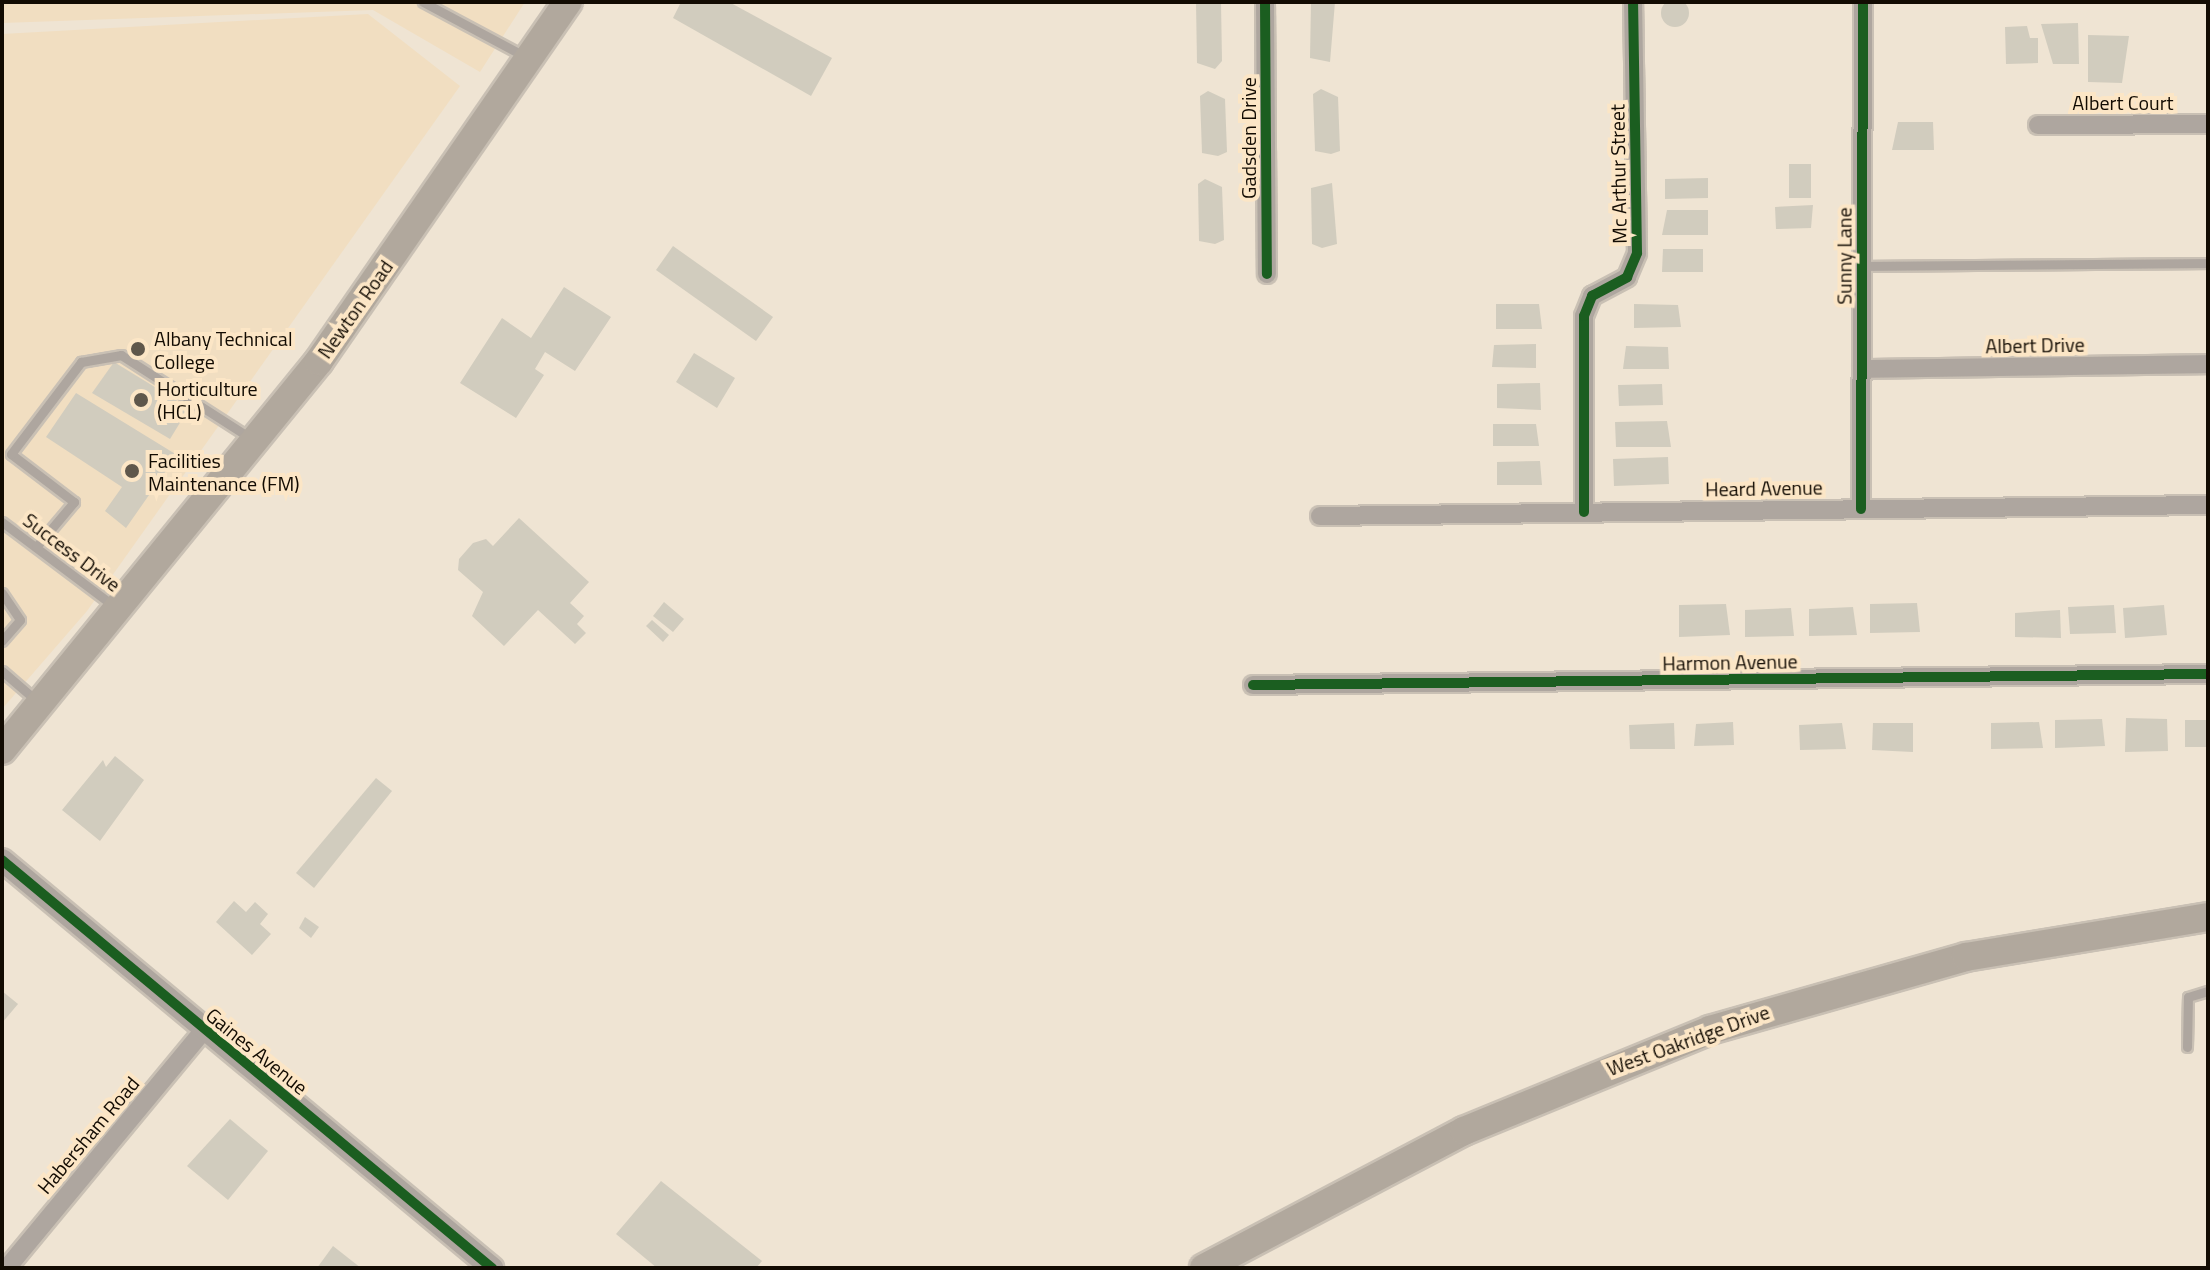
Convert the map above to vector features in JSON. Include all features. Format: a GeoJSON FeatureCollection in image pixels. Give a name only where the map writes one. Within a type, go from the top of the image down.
{"type":"FeatureCollection","features":[{"type":"Feature","properties":{"kind":"main road","name":"Newton Road"},"geometry":{"type":"LineString","coordinates":[[2,750],[256,441],[568,2]]}},
{"type":"Feature","properties":{"kind":"main road","name":"West Oakridge Drive"},"geometry":{"type":"LineString","coordinates":[[1204,1268],[1464,1131],[1697,1034],[1966,957],[2208,917]]}},
{"type":"Feature","properties":{"kind":"street","name":"Gadsden Drive"},"geometry":{"type":"LineString","coordinates":[[1265,2],[1267,274]]}},
{"type":"Feature","properties":{"kind":"street","name":"Mc Arthur Street"},"geometry":{"type":"LineString","coordinates":[[1584,512],[1584,316],[1592,296],[1627,277],[1637,253],[1633,2]]}},
{"type":"Feature","properties":{"kind":"street","name":"Sunny Lane"},"geometry":{"type":"LineString","coordinates":[[1861,509],[1863,2]]}},
{"type":"Feature","properties":{"kind":"street","name":"Albert Court"},"geometry":{"type":"LineString","coordinates":[[2038,125],[2208,124]]}},
{"type":"Feature","properties":{"kind":"street","name":"Albert Drive"},"geometry":{"type":"LineString","coordinates":[[1862,369],[2208,364]]}},
{"type":"Feature","properties":{"kind":"street","name":"Heard Avenue"},"geometry":{"type":"LineString","coordinates":[[1320,516],[2208,505]]}},
{"type":"Feature","properties":{"kind":"street","name":"Harmon Avenue"},"geometry":{"type":"LineString","coordinates":[[1253,685],[2208,674]]}},
{"type":"Feature","properties":{"kind":"street","name":"Gaines Avenue"},"geometry":{"type":"LineString","coordinates":[[2,860],[203,1031],[492,1268]]}},
{"type":"Feature","properties":{"kind":"street","name":"Habersham Road"},"geometry":{"type":"LineString","coordinates":[[7,1268],[203,1031]]}},
{"type":"Feature","properties":{"kind":"lane"},"geometry":{"type":"LineString","coordinates":[[423,2],[529,59]]}},
{"type":"Feature","properties":{"kind":"lane"},"geometry":{"type":"LineString","coordinates":[[1862,266],[2208,263]]}},
{"type":"Feature","properties":{"kind":"lane"},"geometry":{"type":"LineString","coordinates":[[36,547],[74,502],[11,454],[81,362],[121,355],[256,441]]}},
{"type":"Feature","properties":{"kind":"lane","name":"Success Drive"},"geometry":{"type":"LineString","coordinates":[[2,522],[119,611]]}},
{"type":"Feature","properties":{"kind":"lane"},"geometry":{"type":"LineString","coordinates":[[2,593],[20,620],[2,641]]}},
{"type":"Feature","properties":{"kind":"lane"},"geometry":{"type":"LineString","coordinates":[[2,671],[41,704]]}},
{"type":"Feature","properties":{"kind":"lane"},"geometry":{"type":"LineString","coordinates":[[2187,1047],[2188,997],[2208,991]]}},
{"type":"Feature","properties":{"kind":"shaded area"},"geometry":{"type":"Polygon","coordinates":[[[2,2],[525,2],[480,72],[373,10],[2,23],[2,2]]]}},
{"type":"Feature","properties":{"kind":"shaded area","name":"Albany Technical College"},"geometry":{"type":"Polygon","coordinates":[[[368,14],[460,86],[87,611],[2,709],[2,34],[368,14]]]}},
{"type":"Feature","properties":{"kind":"building"},"geometry":{"type":"Polygon","coordinates":[[[1675,-1],[1685,3],[1689,13],[1685,23],[1675,27],[1665,23],[1661,13],[1665,3],[1675,-1]]]}},
{"type":"Feature","properties":{"kind":"building"},"geometry":{"type":"Polygon","coordinates":[[[681,2],[729,2],[832,58],[811,96],[673,18],[681,2]]]}},
{"type":"Feature","properties":{"kind":"building"},"geometry":{"type":"Polygon","coordinates":[[[1196,2],[1221,2],[1222,61],[1215,69],[1197,63],[1196,2]]]}},
{"type":"Feature","properties":{"kind":"building"},"geometry":{"type":"Polygon","coordinates":[[[1311,2],[1335,2],[1330,62],[1310,58],[1311,2]]]}},
{"type":"Feature","properties":{"kind":"building"},"geometry":{"type":"Polygon","coordinates":[[[2078,23],[2079,64],[2053,64],[2041,24],[2078,23]]]}},
{"type":"Feature","properties":{"kind":"building"},"geometry":{"type":"Polygon","coordinates":[[[2027,26],[2030,38],[2038,38],[2038,63],[2006,64],[2005,27],[2027,26]]]}},
{"type":"Feature","properties":{"kind":"building"},"geometry":{"type":"Polygon","coordinates":[[[2088,35],[2129,36],[2122,83],[2088,82],[2088,35]]]}},
{"type":"Feature","properties":{"kind":"building"},"geometry":{"type":"Polygon","coordinates":[[[1321,89],[1338,97],[1340,151],[1331,154],[1315,151],[1313,94],[1321,89]]]}},
{"type":"Feature","properties":{"kind":"building"},"geometry":{"type":"Polygon","coordinates":[[[1208,91],[1225,99],[1227,152],[1218,156],[1202,153],[1200,96],[1208,91]]]}},
{"type":"Feature","properties":{"kind":"building"},"geometry":{"type":"Polygon","coordinates":[[[1898,122],[1933,122],[1934,150],[1892,150],[1898,122]]]}},
{"type":"Feature","properties":{"kind":"building"},"geometry":{"type":"Polygon","coordinates":[[[1789,164],[1811,164],[1811,198],[1789,198],[1789,164]]]}},
{"type":"Feature","properties":{"kind":"building"},"geometry":{"type":"Polygon","coordinates":[[[1708,178],[1708,198],[1665,199],[1665,179],[1708,178]]]}},
{"type":"Feature","properties":{"kind":"building"},"geometry":{"type":"Polygon","coordinates":[[[1205,179],[1222,187],[1224,240],[1215,244],[1199,241],[1198,184],[1205,179]]]}},
{"type":"Feature","properties":{"kind":"building"},"geometry":{"type":"Polygon","coordinates":[[[1332,183],[1337,244],[1322,248],[1312,244],[1311,188],[1332,183]]]}},
{"type":"Feature","properties":{"kind":"building"},"geometry":{"type":"Polygon","coordinates":[[[1813,205],[1811,228],[1776,229],[1775,207],[1813,205]]]}},
{"type":"Feature","properties":{"kind":"building"},"geometry":{"type":"Polygon","coordinates":[[[1667,210],[1708,210],[1708,235],[1662,235],[1667,210]]]}},
{"type":"Feature","properties":{"kind":"building"},"geometry":{"type":"Polygon","coordinates":[[[673,246],[773,317],[756,341],[656,270],[673,246]]]}},
{"type":"Feature","properties":{"kind":"building"},"geometry":{"type":"Polygon","coordinates":[[[1663,249],[1703,249],[1703,272],[1662,272],[1663,249]]]}},
{"type":"Feature","properties":{"kind":"building"},"geometry":{"type":"Polygon","coordinates":[[[564,287],[611,317],[575,371],[545,352],[535,369],[544,375],[516,418],[460,383],[502,318],[531,338],[564,287]]]}},
{"type":"Feature","properties":{"kind":"building"},"geometry":{"type":"Polygon","coordinates":[[[1496,304],[1539,304],[1542,329],[1496,329],[1496,304]]]}},
{"type":"Feature","properties":{"kind":"building"},"geometry":{"type":"Polygon","coordinates":[[[1634,304],[1678,305],[1681,327],[1634,328],[1634,304]]]}},
{"type":"Feature","properties":{"kind":"building"},"geometry":{"type":"Polygon","coordinates":[[[1536,344],[1536,368],[1492,367],[1494,345],[1536,344]]]}},
{"type":"Feature","properties":{"kind":"building"},"geometry":{"type":"Polygon","coordinates":[[[1626,346],[1668,347],[1669,369],[1623,369],[1626,346]]]}},
{"type":"Feature","properties":{"kind":"building"},"geometry":{"type":"Polygon","coordinates":[[[694,353],[735,378],[717,408],[676,382],[694,353]]]}},
{"type":"Feature","properties":{"kind":"building","name":"Horticulture (HCL)"},"geometry":{"type":"Polygon","coordinates":[[[114,362],[189,408],[170,439],[92,393],[114,362]]]}},
{"type":"Feature","properties":{"kind":"building"},"geometry":{"type":"Polygon","coordinates":[[[1540,383],[1541,410],[1497,408],[1497,384],[1540,383]]]}},
{"type":"Feature","properties":{"kind":"building"},"geometry":{"type":"Polygon","coordinates":[[[1662,384],[1663,405],[1619,406],[1618,385],[1662,384]]]}},
{"type":"Feature","properties":{"kind":"building","name":"Facilities Maintenance (FM)"},"geometry":{"type":"Polygon","coordinates":[[[76,393],[177,455],[126,528],[105,511],[122,487],[46,437],[76,393]]]}},
{"type":"Feature","properties":{"kind":"building"},"geometry":{"type":"Polygon","coordinates":[[[1667,421],[1671,447],[1616,447],[1615,422],[1667,421]]]}},
{"type":"Feature","properties":{"kind":"building"},"geometry":{"type":"Polygon","coordinates":[[[1493,424],[1536,424],[1539,446],[1493,446],[1493,424]]]}},
{"type":"Feature","properties":{"kind":"building"},"geometry":{"type":"Polygon","coordinates":[[[1668,457],[1669,484],[1614,486],[1613,459],[1668,457]]]}},
{"type":"Feature","properties":{"kind":"building"},"geometry":{"type":"Polygon","coordinates":[[[1540,461],[1542,485],[1497,485],[1497,462],[1540,461]]]}},
{"type":"Feature","properties":{"kind":"building"},"geometry":{"type":"Polygon","coordinates":[[[519,518],[589,582],[570,603],[584,616],[577,624],[586,633],[575,644],[538,610],[504,646],[472,616],[483,592],[458,570],[459,559],[473,543],[486,539],[493,546],[519,518]]]}},
{"type":"Feature","properties":{"kind":"building"},"geometry":{"type":"Polygon","coordinates":[[[664,602],[684,619],[673,632],[653,616],[664,602]]]}},
{"type":"Feature","properties":{"kind":"building"},"geometry":{"type":"Polygon","coordinates":[[[1917,603],[1920,632],[1870,633],[1870,604],[1917,603]]]}},
{"type":"Feature","properties":{"kind":"building"},"geometry":{"type":"Polygon","coordinates":[[[1726,604],[1730,635],[1679,637],[1679,605],[1726,604]]]}},
{"type":"Feature","properties":{"kind":"building"},"geometry":{"type":"Polygon","coordinates":[[[2114,605],[2116,633],[2070,634],[2068,607],[2114,605]]]}},
{"type":"Feature","properties":{"kind":"building"},"geometry":{"type":"Polygon","coordinates":[[[2164,605],[2167,635],[2125,638],[2123,608],[2164,605]]]}},
{"type":"Feature","properties":{"kind":"building"},"geometry":{"type":"Polygon","coordinates":[[[1853,607],[1857,635],[1809,636],[1809,609],[1853,607]]]}},
{"type":"Feature","properties":{"kind":"building"},"geometry":{"type":"Polygon","coordinates":[[[1791,608],[1794,636],[1745,637],[1745,610],[1791,608]]]}},
{"type":"Feature","properties":{"kind":"building"},"geometry":{"type":"Polygon","coordinates":[[[2060,610],[2061,638],[2015,637],[2015,613],[2060,610]]]}},
{"type":"Feature","properties":{"kind":"building"},"geometry":{"type":"Polygon","coordinates":[[[652,620],[669,635],[663,642],[646,626],[652,620]]]}},
{"type":"Feature","properties":{"kind":"building"},"geometry":{"type":"Polygon","coordinates":[[[2126,718],[2167,719],[2168,751],[2125,752],[2126,718]]]}},
{"type":"Feature","properties":{"kind":"building"},"geometry":{"type":"Polygon","coordinates":[[[2102,719],[2105,746],[2055,748],[2055,720],[2102,719]]]}},
{"type":"Feature","properties":{"kind":"building"},"geometry":{"type":"Polygon","coordinates":[[[2185,720],[2208,720],[2208,747],[2185,747],[2185,720]]]}},
{"type":"Feature","properties":{"kind":"building"},"geometry":{"type":"Polygon","coordinates":[[[1733,722],[1734,745],[1694,746],[1696,724],[1733,722]]]}},
{"type":"Feature","properties":{"kind":"building"},"geometry":{"type":"Polygon","coordinates":[[[2039,722],[2043,748],[1991,749],[1991,723],[2039,722]]]}},
{"type":"Feature","properties":{"kind":"building"},"geometry":{"type":"Polygon","coordinates":[[[1674,723],[1675,749],[1630,749],[1629,725],[1674,723]]]}},
{"type":"Feature","properties":{"kind":"building"},"geometry":{"type":"Polygon","coordinates":[[[1842,723],[1846,749],[1800,750],[1799,725],[1842,723]]]}},
{"type":"Feature","properties":{"kind":"building"},"geometry":{"type":"Polygon","coordinates":[[[1873,723],[1913,723],[1913,752],[1872,750],[1873,723]]]}},
{"type":"Feature","properties":{"kind":"building"},"geometry":{"type":"Polygon","coordinates":[[[115,756],[144,780],[100,841],[62,810],[103,760],[106,767],[115,756]]]}},
{"type":"Feature","properties":{"kind":"building"},"geometry":{"type":"Polygon","coordinates":[[[376,778],[392,791],[314,888],[296,873],[376,778]]]}},
{"type":"Feature","properties":{"kind":"building"},"geometry":{"type":"Polygon","coordinates":[[[234,901],[246,912],[255,902],[268,914],[260,924],[271,934],[252,955],[216,922],[234,901]]]}},
{"type":"Feature","properties":{"kind":"building"},"geometry":{"type":"Polygon","coordinates":[[[305,917],[319,927],[311,938],[299,928],[305,917]]]}},
{"type":"Feature","properties":{"kind":"building"},"geometry":{"type":"Polygon","coordinates":[[[2,991],[18,1004],[2,1023],[2,991]]]}},
{"type":"Feature","properties":{"kind":"building"},"geometry":{"type":"Polygon","coordinates":[[[230,1119],[268,1151],[228,1200],[187,1166],[230,1119]]]}},
{"type":"Feature","properties":{"kind":"building"},"geometry":{"type":"Polygon","coordinates":[[[661,1181],[762,1261],[756,1268],[657,1268],[616,1234],[661,1181]]]}},
{"type":"Feature","properties":{"kind":"building"},"geometry":{"type":"Polygon","coordinates":[[[333,1246],[361,1268],[317,1268],[333,1246]]]}},
{"type":"Feature","properties":{"kind":"cycle path"},"geometry":{"type":"LineString","coordinates":[[1265,2],[1267,274]]}},
{"type":"Feature","properties":{"kind":"cycle path"},"geometry":{"type":"LineString","coordinates":[[1584,512],[1584,316],[1592,296],[1627,277],[1637,253],[1633,2]]}},
{"type":"Feature","properties":{"kind":"cycle path"},"geometry":{"type":"LineString","coordinates":[[1861,509],[1863,2]]}},
{"type":"Feature","properties":{"kind":"cycle path"},"geometry":{"type":"LineString","coordinates":[[1253,685],[2208,674]]}},
{"type":"Feature","properties":{"kind":"cycle path"},"geometry":{"type":"LineString","coordinates":[[2,860],[492,1268]]}},
{"type":"Feature","properties":{"kind":"place","name":"Albany Technical College"},"geometry":{"type":"Point","coordinates":[138,349]}},
{"type":"Feature","properties":{"kind":"place","name":"Horticulture (HCL)"},"geometry":{"type":"Point","coordinates":[141,400]}},
{"type":"Feature","properties":{"kind":"place","name":"Facilities Maintenance (FM)"},"geometry":{"type":"Point","coordinates":[132,471]}}]}
